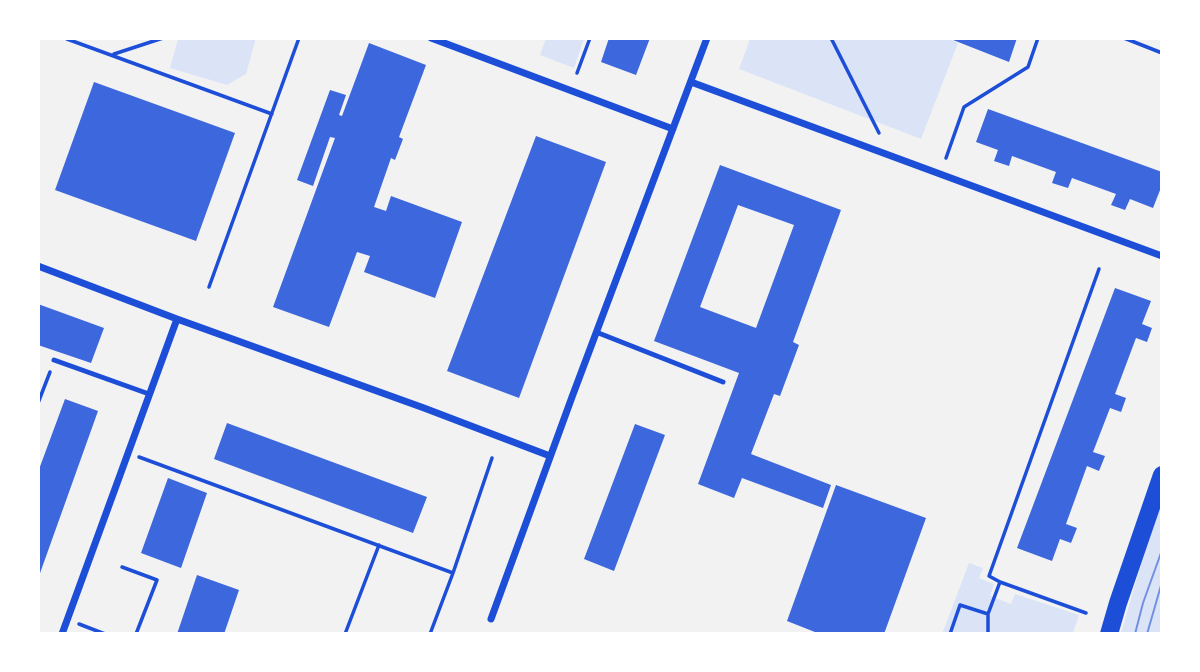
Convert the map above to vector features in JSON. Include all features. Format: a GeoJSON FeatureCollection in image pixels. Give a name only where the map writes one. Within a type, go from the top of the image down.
{"type":"FeatureCollection","features":[{"type":"Feature","properties":{"kind":"main road"},"geometry":{"type":"LineString","coordinates":[[1109,634],[1161,475]]}},
{"type":"Feature","properties":{"kind":"street"},"geometry":{"type":"LineString","coordinates":[[431,38],[673,129]]}},
{"type":"Feature","properties":{"kind":"street"},"geometry":{"type":"LineString","coordinates":[[491,619],[707,38]]}},
{"type":"Feature","properties":{"kind":"street"},"geometry":{"type":"LineString","coordinates":[[691,82],[1161,256]]}},
{"type":"Feature","properties":{"kind":"street"},"geometry":{"type":"LineString","coordinates":[[38,266],[550,456]]}},
{"type":"Feature","properties":{"kind":"street"},"geometry":{"type":"LineString","coordinates":[[62,634],[177,319]]}},
{"type":"Feature","properties":{"kind":"lane"},"geometry":{"type":"LineString","coordinates":[[596,332],[723,382]]}},
{"type":"Feature","properties":{"kind":"lane"},"geometry":{"type":"LineString","coordinates":[[54,360],[149,394]]}},
{"type":"Feature","properties":{"kind":"path"},"geometry":{"type":"LineString","coordinates":[[67,38],[272,114]]}},
{"type":"Feature","properties":{"kind":"path"},"geometry":{"type":"LineString","coordinates":[[112,55],[163,38]]}},
{"type":"Feature","properties":{"kind":"path"},"geometry":{"type":"LineString","coordinates":[[209,287],[299,38]]}},
{"type":"Feature","properties":{"kind":"path"},"geometry":{"type":"LineString","coordinates":[[577,73],[590,38]]}},
{"type":"Feature","properties":{"kind":"path"},"geometry":{"type":"LineString","coordinates":[[831,38],[879,133]]}},
{"type":"Feature","properties":{"kind":"path"},"geometry":{"type":"LineString","coordinates":[[946,158],[964,107],[1028,67],[1038,38]]}},
{"type":"Feature","properties":{"kind":"path"},"geometry":{"type":"LineString","coordinates":[[1124,38],[1161,53]]}},
{"type":"Feature","properties":{"kind":"path"},"geometry":{"type":"LineString","coordinates":[[1086,613],[989,576],[1099,270]]}},
{"type":"Feature","properties":{"kind":"path"},"geometry":{"type":"LineString","coordinates":[[38,403],[54,360]]}},
{"type":"Feature","properties":{"kind":"path"},"geometry":{"type":"LineString","coordinates":[[128,453],[453,573]]}},
{"type":"Feature","properties":{"kind":"path"},"geometry":{"type":"LineString","coordinates":[[430,634],[492,458]]}},
{"type":"Feature","properties":{"kind":"path"},"geometry":{"type":"LineString","coordinates":[[345,634],[379,545]]}},
{"type":"Feature","properties":{"kind":"path"},"geometry":{"type":"LineString","coordinates":[[122,567],[157,580],[136,634]]}},
{"type":"Feature","properties":{"kind":"path"},"geometry":{"type":"LineString","coordinates":[[988,634],[988,614],[1000,582]]}},
{"type":"Feature","properties":{"kind":"path"},"geometry":{"type":"LineString","coordinates":[[950,634],[960,605],[988,614]]}},
{"type":"Feature","properties":{"kind":"path"},"geometry":{"type":"LineString","coordinates":[[67,619],[105,634]]}},
{"type":"Feature","properties":{"kind":"shaded area"},"geometry":{"type":"Polygon","coordinates":[[[256,38],[246,74],[227,85],[170,68],[178,39],[256,38]]]}},
{"type":"Feature","properties":{"kind":"shaded area"},"geometry":{"type":"Polygon","coordinates":[[[546,38],[584,39],[574,68],[540,55],[546,38]]]}},
{"type":"Feature","properties":{"kind":"shaded area"},"geometry":{"type":"Polygon","coordinates":[[[947,38],[958,43],[921,139],[739,69],[750,39],[947,38]]]}},
{"type":"Feature","properties":{"kind":"shaded area"},"geometry":{"type":"Polygon","coordinates":[[[1161,505],[1162,624],[1159,633],[1121,633],[1140,567],[1161,505]]]}},
{"type":"Feature","properties":{"kind":"shaded area"},"geometry":{"type":"Polygon","coordinates":[[[969,563],[983,568],[979,578],[994,584],[990,596],[1011,604],[1015,594],[1079,615],[1073,633],[942,634],[969,563]]]}},
{"type":"Feature","properties":{"kind":"building"},"geometry":{"type":"Polygon","coordinates":[[[609,38],[650,38],[636,75],[601,62],[609,38]]]}},
{"type":"Feature","properties":{"kind":"building"},"geometry":{"type":"Polygon","coordinates":[[[948,38],[1017,38],[1009,62],[948,38]]]}},
{"type":"Feature","properties":{"kind":"building"},"geometry":{"type":"Polygon","coordinates":[[[369,43],[426,65],[399,137],[403,139],[395,160],[391,158],[374,207],[386,211],[391,196],[462,222],[435,298],[364,272],[370,256],[357,252],[329,327],[273,307],[335,138],[330,137],[313,186],[297,180],[330,90],[346,95],[339,115],[342,116],[369,43]]]}},
{"type":"Feature","properties":{"kind":"building"},"geometry":{"type":"Polygon","coordinates":[[[94,82],[235,133],[196,241],[55,190],[94,82]]]}},
{"type":"Feature","properties":{"kind":"building"},"geometry":{"type":"Polygon","coordinates":[[[988,109],[1162,172],[1162,185],[1153,208],[1130,199],[1125,210],[1111,205],[1116,194],[1072,178],[1068,188],[1052,183],[1056,172],[1012,156],[1009,166],[994,161],[998,150],[976,142],[988,109]]]}},
{"type":"Feature","properties":{"kind":"building"},"geometry":{"type":"Polygon","coordinates":[[[536,136],[606,162],[519,398],[447,371],[536,136]]]}},
{"type":"Feature","properties":{"kind":"building"},"geometry":{"type":"Polygon","coordinates":[[[720,165],[841,210],[793,342],[799,345],[780,396],[774,394],[751,454],[831,485],[823,508],[742,478],[734,498],[698,484],[739,373],[654,341],[720,165]],[[738,205],[700,307],[756,328],[794,225],[738,205]]]}},
{"type":"Feature","properties":{"kind":"building"},"geometry":{"type":"Polygon","coordinates":[[[1115,288],[1151,301],[1142,324],[1152,328],[1147,342],[1136,338],[1115,394],[1126,398],[1121,412],[1110,408],[1093,452],[1105,456],[1099,471],[1087,466],[1066,524],[1077,528],[1071,543],[1060,539],[1052,561],[1017,548],[1115,288]]]}},
{"type":"Feature","properties":{"kind":"building"},"geometry":{"type":"Polygon","coordinates":[[[38,304],[104,328],[91,363],[38,345],[38,304]]]}},
{"type":"Feature","properties":{"kind":"building"},"geometry":{"type":"Polygon","coordinates":[[[65,399],[98,411],[39,576],[38,472],[65,399]]]}},
{"type":"Feature","properties":{"kind":"building"},"geometry":{"type":"Polygon","coordinates":[[[227,423],[427,497],[413,533],[214,459],[227,423]]]}},
{"type":"Feature","properties":{"kind":"building"},"geometry":{"type":"Polygon","coordinates":[[[635,424],[665,435],[614,571],[584,559],[635,424]]]}},
{"type":"Feature","properties":{"kind":"building"},"geometry":{"type":"Polygon","coordinates":[[[168,478],[207,493],[181,568],[141,553],[168,478]]]}},
{"type":"Feature","properties":{"kind":"building"},"geometry":{"type":"Polygon","coordinates":[[[836,485],[926,518],[884,634],[820,634],[787,621],[836,485]]]}},
{"type":"Feature","properties":{"kind":"building"},"geometry":{"type":"Polygon","coordinates":[[[197,575],[239,590],[224,634],[177,634],[197,575]]]}},
{"type":"Feature","properties":{"kind":"tram line"},"geometry":{"type":"LineString","coordinates":[[1135,634],[1162,550]]}},
{"type":"Feature","properties":{"kind":"tram line"},"geometry":{"type":"LineString","coordinates":[[1147,634],[1162,582]]}}]}
